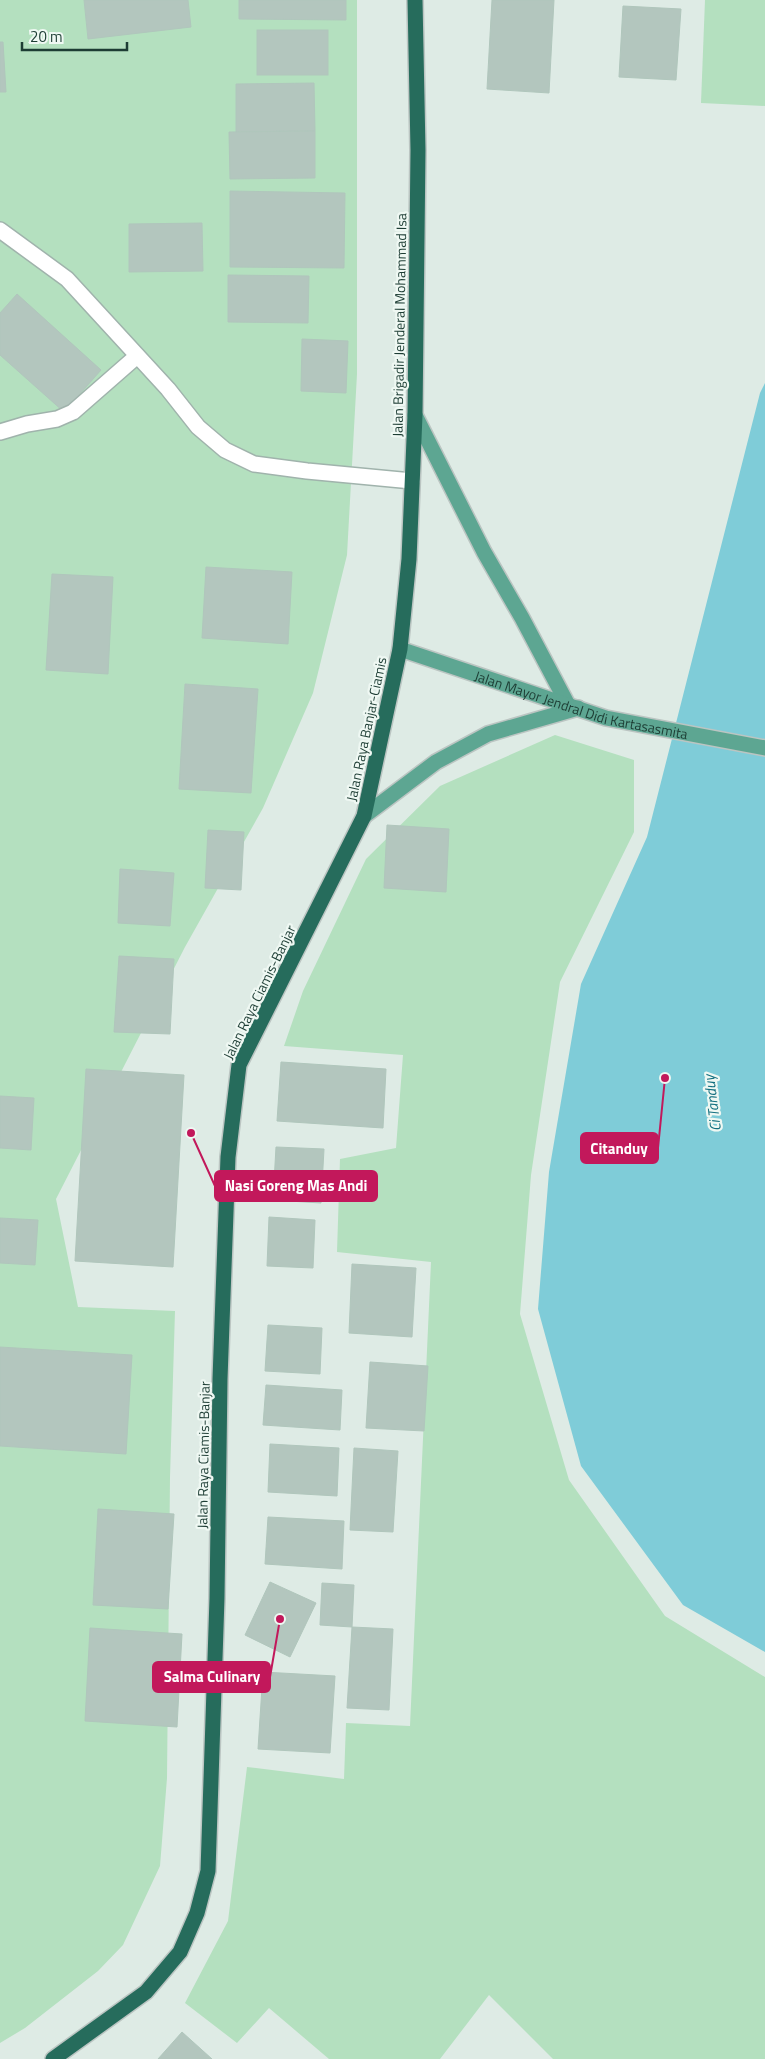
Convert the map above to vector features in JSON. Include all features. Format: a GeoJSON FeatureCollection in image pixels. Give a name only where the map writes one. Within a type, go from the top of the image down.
{"type":"FeatureCollection","features":[{"type":"Feature","properties":{"kind":"highway","name":"Jalan Brigadir Jenderal Mohammad Isa"},"geometry":{"type":"LineString","coordinates":[[400,649],[410,559],[415,415],[418,160],[415,0]]}},
{"type":"Feature","properties":{"kind":"highway","name":"Jalan Raya Banjar-Ciamis"},"geometry":{"type":"LineString","coordinates":[[364,816],[400,649]]}},
{"type":"Feature","properties":{"kind":"highway","name":"Jalan Raya Ciamis-Banjar"},"geometry":{"type":"LineString","coordinates":[[53,2059],[146,1992],[180,1952],[198,1913],[208,1871],[217,1598],[220,1378],[228,1167],[239,1065],[364,816]]}},
{"type":"Feature","properties":{"kind":"main road"},"geometry":{"type":"LineString","coordinates":[[364,816],[436,762],[488,734],[573,707],[484,552],[415,415]]}},
{"type":"Feature","properties":{"kind":"main road","name":"Jalan Mayor Jendral Didi Kartasasmita"},"geometry":{"type":"LineString","coordinates":[[400,649],[606,718],[765,748]]}},
{"type":"Feature","properties":{"kind":"street"},"geometry":{"type":"LineString","coordinates":[[0,230],[66,279],[168,389],[198,427],[225,450],[254,464],[307,471],[412,480]]}},
{"type":"Feature","properties":{"kind":"street"},"geometry":{"type":"LineString","coordinates":[[0,432],[27,424],[57,419],[73,412],[137,356]]}},
{"type":"Feature","properties":{"kind":"green space"},"geometry":{"type":"Polygon","coordinates":[[[0,0],[357,0],[357,374],[347,555],[313,693],[263,808],[185,947],[56,1199],[78,1307],[175,1311],[170,1477],[167,1778],[160,1866],[123,1945],[98,1971],[25,2028],[0,2043],[0,0]]]}},
{"type":"Feature","properties":{"kind":"green space"},"geometry":{"type":"Polygon","coordinates":[[[705,0],[765,0],[765,106],[701,103],[705,0]]]}},
{"type":"Feature","properties":{"kind":"green space"},"geometry":{"type":"Polygon","coordinates":[[[555,735],[634,760],[634,832],[560,982],[531,1175],[520,1314],[569,1480],[665,1616],[765,1677],[765,2059],[553,2059],[489,1995],[440,2059],[329,2059],[269,2008],[237,2043],[185,2003],[228,1921],[247,1767],[344,1779],[346,1723],[410,1726],[431,1262],[337,1252],[340,1159],[396,1148],[403,1055],[284,1046],[303,991],[366,859],[440,786],[555,735]]]}},
{"type":"Feature","properties":{"kind":"water","name":"Ci Tanduy"},"geometry":{"type":"Polygon","coordinates":[[[765,383],[765,1652],[683,1605],[581,1466],[538,1309],[549,1172],[581,984],[647,837],[760,393],[765,383]]]}},
{"type":"Feature","properties":{"kind":"building"},"geometry":{"type":"Polygon","coordinates":[[[84,0],[188,0],[191,27],[88,39],[84,0]]]}},
{"type":"Feature","properties":{"kind":"building"},"geometry":{"type":"Polygon","coordinates":[[[239,0],[346,0],[346,20],[239,19],[239,0]]]}},
{"type":"Feature","properties":{"kind":"building"},"geometry":{"type":"Polygon","coordinates":[[[492,0],[554,0],[549,93],[487,89],[492,0]]]}},
{"type":"Feature","properties":{"kind":"building"},"geometry":{"type":"Polygon","coordinates":[[[623,6],[681,9],[676,80],[619,77],[623,6]]]}},
{"type":"Feature","properties":{"kind":"building"},"geometry":{"type":"Polygon","coordinates":[[[257,30],[328,30],[328,75],[257,75],[257,30]]]}},
{"type":"Feature","properties":{"kind":"building"},"geometry":{"type":"Polygon","coordinates":[[[0,42],[3,42],[6,92],[0,92],[0,42]]]}},
{"type":"Feature","properties":{"kind":"building"},"geometry":{"type":"Polygon","coordinates":[[[314,83],[315,131],[236,132],[236,84],[314,83]]]}},
{"type":"Feature","properties":{"kind":"building"},"geometry":{"type":"Polygon","coordinates":[[[315,131],[315,178],[230,179],[229,132],[315,131]]]}},
{"type":"Feature","properties":{"kind":"building"},"geometry":{"type":"Polygon","coordinates":[[[230,191],[345,193],[344,268],[230,267],[230,191]]]}},
{"type":"Feature","properties":{"kind":"building"},"geometry":{"type":"Polygon","coordinates":[[[202,223],[203,271],[129,272],[129,224],[202,223]]]}},
{"type":"Feature","properties":{"kind":"building"},"geometry":{"type":"Polygon","coordinates":[[[228,275],[309,276],[308,323],[228,322],[228,275]]]}},
{"type":"Feature","properties":{"kind":"building"},"geometry":{"type":"Polygon","coordinates":[[[17,294],[101,370],[64,412],[0,355],[0,313],[17,294]]]}},
{"type":"Feature","properties":{"kind":"building"},"geometry":{"type":"Polygon","coordinates":[[[302,339],[348,341],[346,393],[301,391],[302,339]]]}},
{"type":"Feature","properties":{"kind":"building"},"geometry":{"type":"Polygon","coordinates":[[[206,567],[292,572],[288,644],[202,638],[206,567]]]}},
{"type":"Feature","properties":{"kind":"building"},"geometry":{"type":"Polygon","coordinates":[[[52,574],[113,577],[108,674],[46,670],[52,574]]]}},
{"type":"Feature","properties":{"kind":"building"},"geometry":{"type":"Polygon","coordinates":[[[185,684],[258,689],[251,793],[179,789],[185,684]]]}},
{"type":"Feature","properties":{"kind":"building"},"geometry":{"type":"Polygon","coordinates":[[[387,825],[449,829],[446,892],[384,888],[387,825]]]}},
{"type":"Feature","properties":{"kind":"building"},"geometry":{"type":"Polygon","coordinates":[[[208,830],[244,832],[241,890],[205,888],[208,830]]]}},
{"type":"Feature","properties":{"kind":"building"},"geometry":{"type":"Polygon","coordinates":[[[120,869],[174,873],[170,926],[118,923],[120,869]]]}},
{"type":"Feature","properties":{"kind":"building"},"geometry":{"type":"Polygon","coordinates":[[[119,956],[174,959],[170,1034],[114,1032],[119,956]]]}},
{"type":"Feature","properties":{"kind":"building"},"geometry":{"type":"Polygon","coordinates":[[[281,1062],[386,1069],[383,1128],[277,1121],[281,1062]]]}},
{"type":"Feature","properties":{"kind":"building"},"geometry":{"type":"Polygon","coordinates":[[[86,1069],[184,1075],[173,1267],[75,1261],[86,1069]]]}},
{"type":"Feature","properties":{"kind":"building"},"geometry":{"type":"Polygon","coordinates":[[[0,1096],[34,1098],[31,1150],[0,1148],[0,1096]]]}},
{"type":"Feature","properties":{"kind":"building"},"geometry":{"type":"Polygon","coordinates":[[[276,1147],[324,1149],[321,1203],[273,1200],[276,1147]]]}},
{"type":"Feature","properties":{"kind":"building"},"geometry":{"type":"Polygon","coordinates":[[[269,1217],[315,1220],[313,1268],[267,1266],[269,1217]]]}},
{"type":"Feature","properties":{"kind":"building"},"geometry":{"type":"Polygon","coordinates":[[[0,1218],[38,1220],[35,1265],[0,1263],[0,1218]]]}},
{"type":"Feature","properties":{"kind":"building"},"geometry":{"type":"Polygon","coordinates":[[[352,1264],[416,1268],[412,1337],[349,1333],[352,1264]]]}},
{"type":"Feature","properties":{"kind":"building"},"geometry":{"type":"Polygon","coordinates":[[[268,1325],[322,1328],[320,1374],[265,1371],[268,1325]]]}},
{"type":"Feature","properties":{"kind":"building"},"geometry":{"type":"Polygon","coordinates":[[[0,1347],[132,1355],[126,1454],[0,1446],[0,1347]]]}},
{"type":"Feature","properties":{"kind":"building"},"geometry":{"type":"Polygon","coordinates":[[[370,1362],[428,1366],[424,1431],[366,1428],[370,1362]]]}},
{"type":"Feature","properties":{"kind":"building"},"geometry":{"type":"Polygon","coordinates":[[[266,1385],[342,1390],[340,1430],[263,1425],[266,1385]]]}},
{"type":"Feature","properties":{"kind":"building"},"geometry":{"type":"Polygon","coordinates":[[[270,1444],[339,1448],[337,1496],[268,1492],[270,1444]]]}},
{"type":"Feature","properties":{"kind":"building"},"geometry":{"type":"Polygon","coordinates":[[[354,1448],[398,1451],[393,1532],[350,1530],[354,1448]]]}},
{"type":"Feature","properties":{"kind":"building"},"geometry":{"type":"Polygon","coordinates":[[[98,1509],[174,1514],[168,1609],[93,1605],[98,1509]]]}},
{"type":"Feature","properties":{"kind":"building"},"geometry":{"type":"Polygon","coordinates":[[[268,1517],[344,1521],[342,1569],[265,1564],[268,1517]]]}},
{"type":"Feature","properties":{"kind":"building"},"geometry":{"type":"Polygon","coordinates":[[[270,1582],[316,1603],[290,1657],[245,1635],[270,1582]]]}},
{"type":"Feature","properties":{"kind":"building"},"geometry":{"type":"Polygon","coordinates":[[[322,1583],[354,1585],[352,1627],[320,1625],[322,1583]]]}},
{"type":"Feature","properties":{"kind":"building"},"geometry":{"type":"Polygon","coordinates":[[[352,1627],[393,1629],[389,1710],[347,1708],[352,1627]]]}},
{"type":"Feature","properties":{"kind":"building"},"geometry":{"type":"Polygon","coordinates":[[[90,1628],[182,1634],[177,1727],[85,1721],[90,1628]]]}},
{"type":"Feature","properties":{"kind":"building"},"geometry":{"type":"Polygon","coordinates":[[[263,1672],[335,1676],[330,1753],[258,1749],[263,1672]]]}},
{"type":"Feature","properties":{"kind":"building"},"geometry":{"type":"Polygon","coordinates":[[[182,2032],[212,2059],[158,2059],[182,2032]]]}},
{"type":"Feature","properties":{"kind":"place","name":"Citanduy"},"geometry":{"type":"Point","coordinates":[665,1078]}},
{"type":"Feature","properties":{"kind":"place","name":"Nasi Goreng Mas Andi"},"geometry":{"type":"Point","coordinates":[191,1133]}},
{"type":"Feature","properties":{"kind":"place","name":"Salma Culinary"},"geometry":{"type":"Point","coordinates":[280,1619]}}]}
